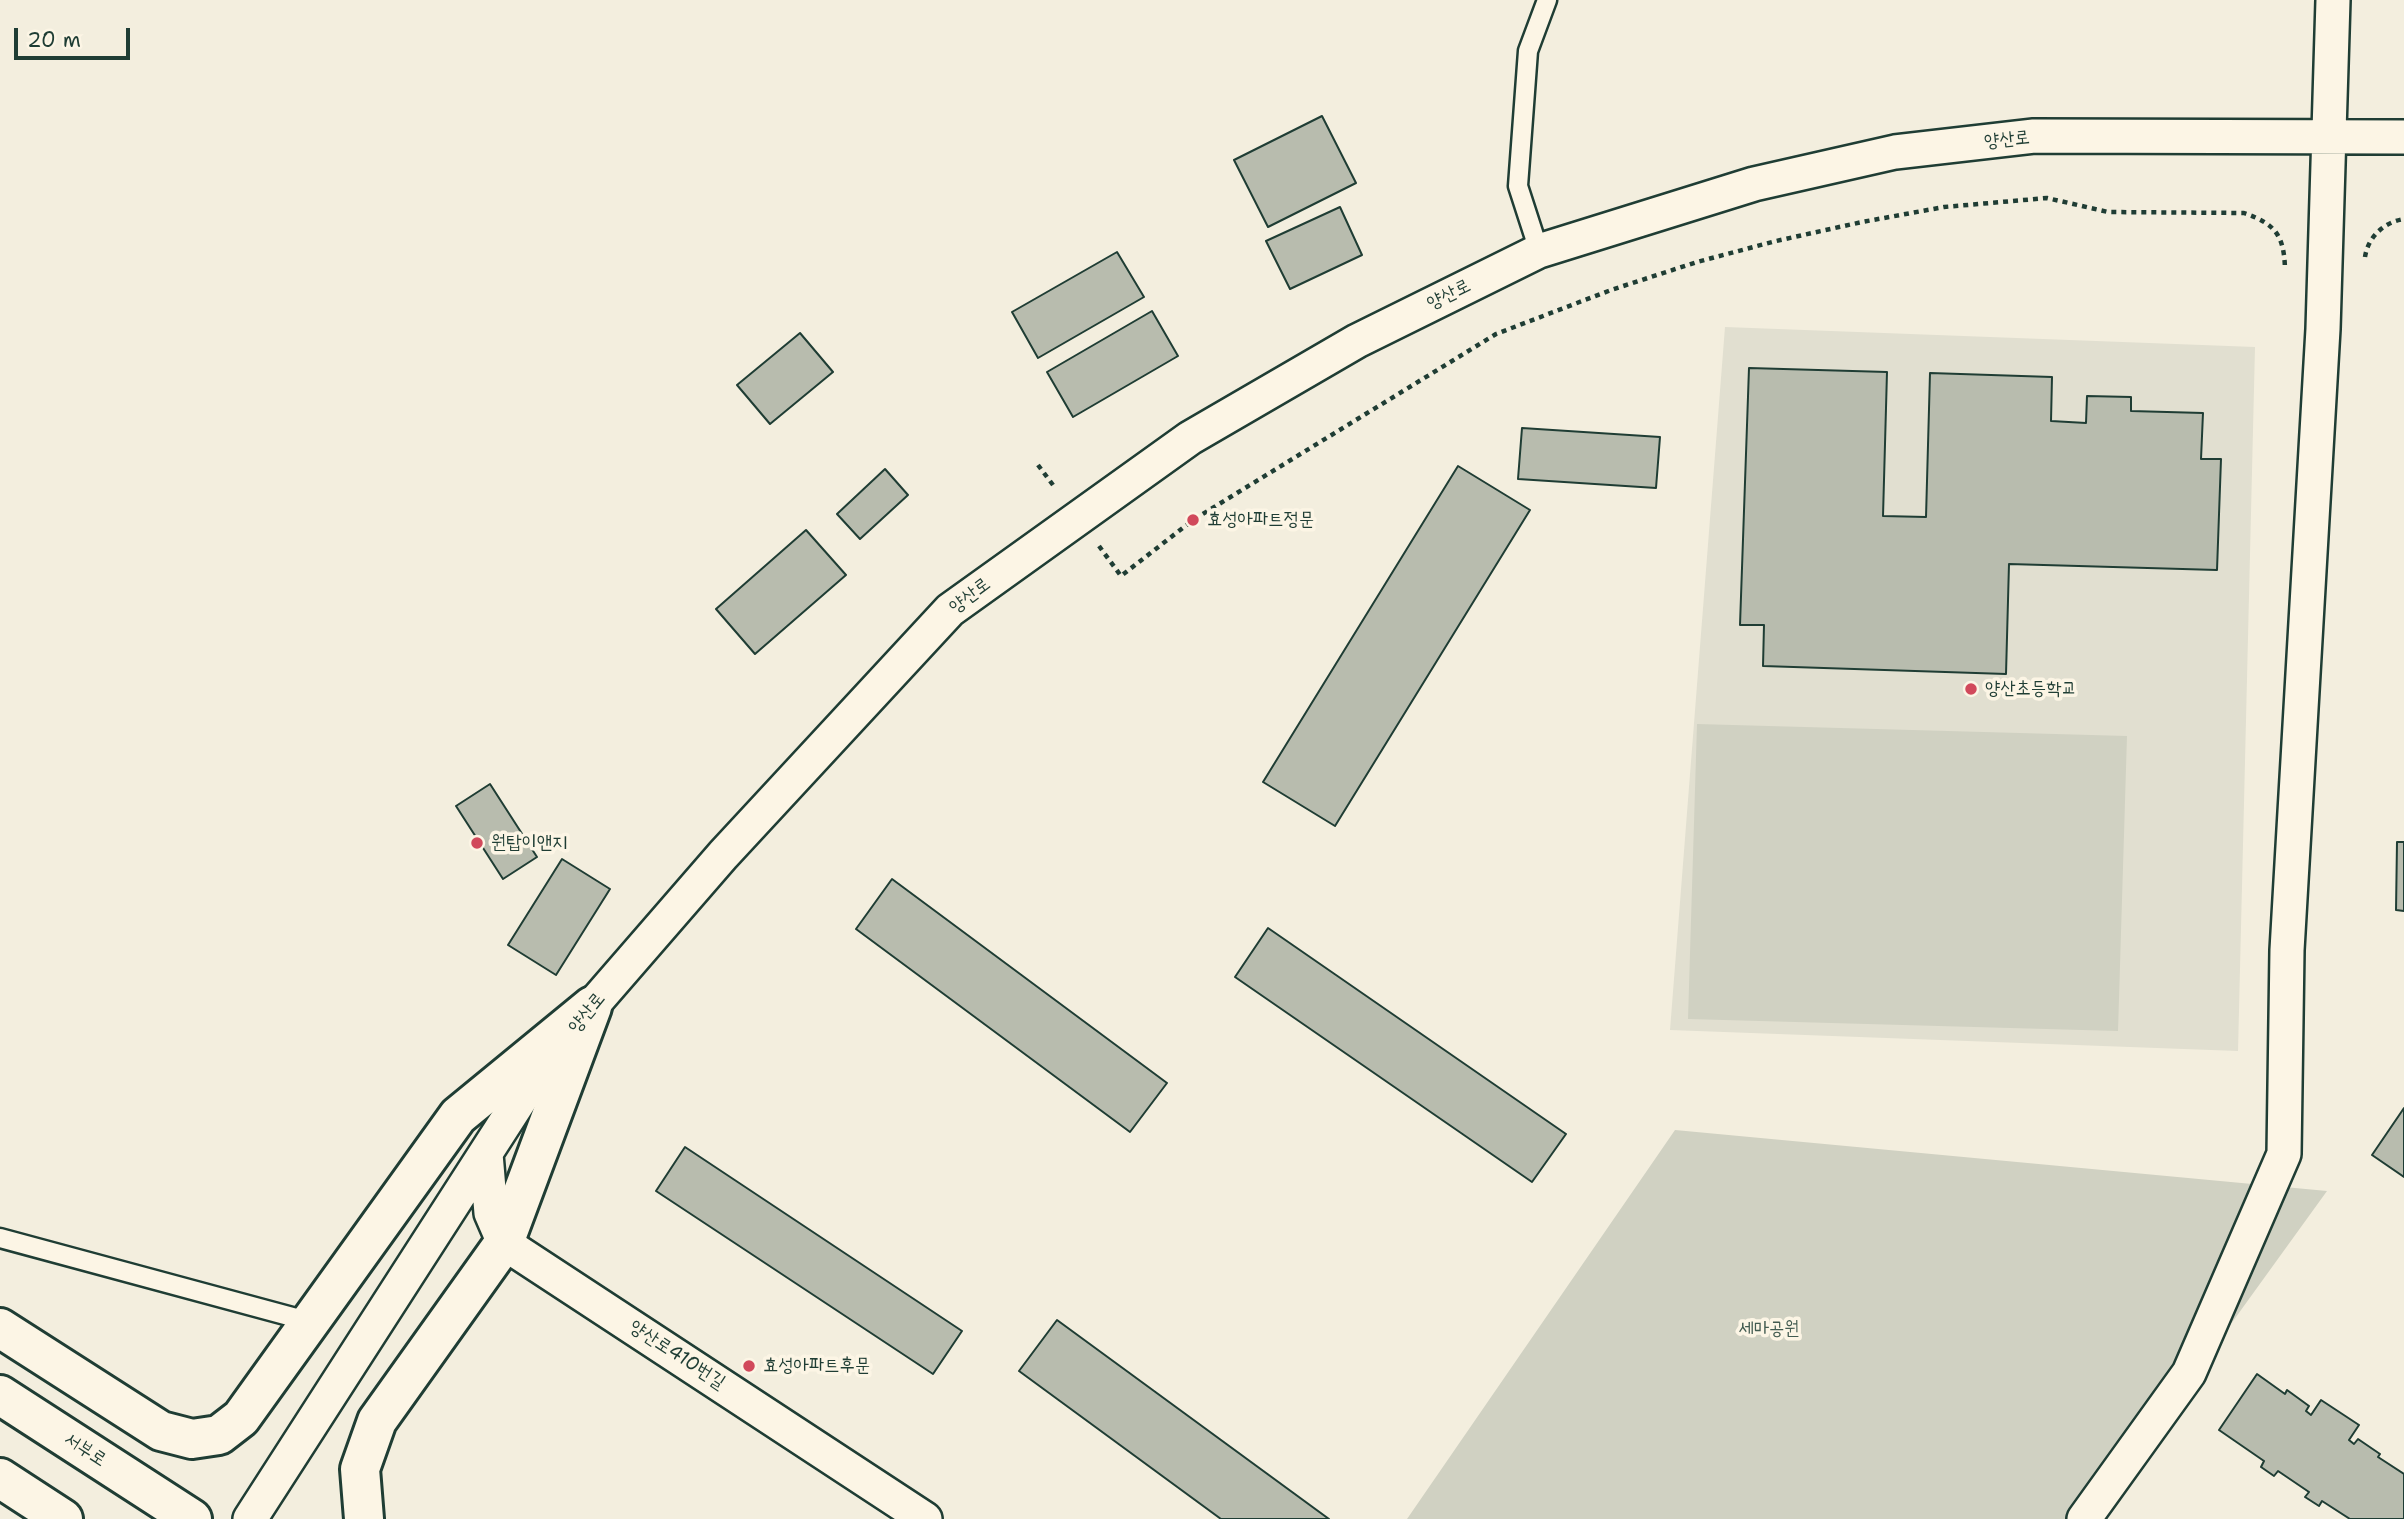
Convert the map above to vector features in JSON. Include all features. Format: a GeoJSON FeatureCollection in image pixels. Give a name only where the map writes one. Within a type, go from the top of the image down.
{"type":"FeatureCollection","features":[{"type":"Feature","properties":{"kind":"main road"},"geometry":{"type":"LineString","coordinates":[[364,1519],[360,1469],[377,1422],[504,1243],[592,1006]]}},
{"type":"Feature","properties":{"kind":"main road"},"geometry":{"type":"LineString","coordinates":[[0,1328],[161,1431],[192,1439],[219,1436],[242,1418],[457,1116],[592,1006]]}},
{"type":"Feature","properties":{"kind":"main road","name":"서부로"},"geometry":{"type":"LineString","coordinates":[[0,1395],[181,1512]]}},
{"type":"Feature","properties":{"kind":"main road"},"geometry":{"type":"LineString","coordinates":[[0,1478],[63,1519]]}},
{"type":"Feature","properties":{"kind":"street"},"geometry":{"type":"LineString","coordinates":[[2084,1519],[2189,1373],[2284,1154],[2287,950],[2323,329],[2333,0]]}},
{"type":"Feature","properties":{"kind":"street","name":"양산로"},"geometry":{"type":"LineString","coordinates":[[250,1519],[526,1092],[592,1006],[723,855],[950,610],[1190,438],[1357,341],[1539,251],[1754,184],[1895,152],[2035,136],[2404,137]]}},
{"type":"Feature","properties":{"kind":"street"},"geometry":{"type":"LineString","coordinates":[[486,1154],[491,1213],[504,1243]]}},
{"type":"Feature","properties":{"kind":"street","name":"양산로410번길"},"geometry":{"type":"LineString","coordinates":[[504,1243],[925,1519]]}},
{"type":"Feature","properties":{"kind":"lane"},"geometry":{"type":"LineString","coordinates":[[1539,251],[1518,186],[1528,51],[1548,0]]}},
{"type":"Feature","properties":{"kind":"lane"},"geometry":{"type":"LineString","coordinates":[[0,1238],[311,1322]]}},
{"type":"Feature","properties":{"kind":"path"},"geometry":{"type":"LineString","coordinates":[[1121,576],[1193,520],[1496,334],[1611,290],[1697,262],[1776,241],[1944,208],[2047,198],[2108,212],[2244,213],[2276,230],[2282,240],[2285,269]]}},
{"type":"Feature","properties":{"kind":"path"},"geometry":{"type":"LineString","coordinates":[[2363,265],[2365,252],[2376,232],[2394,220],[2404,219]]}},
{"type":"Feature","properties":{"kind":"shaded area","name":"양산초등학교"},"geometry":{"type":"Polygon","coordinates":[[[1725,327],[2255,347],[2238,1051],[1670,1030],[1725,327]]]}},
{"type":"Feature","properties":{"kind":"green space"},"geometry":{"type":"Polygon","coordinates":[[[1697,724],[2127,736],[2118,1031],[1688,1019],[1697,724]]]}},
{"type":"Feature","properties":{"kind":"green space","name":"세마공원"},"geometry":{"type":"Polygon","coordinates":[[[1675,1130],[2327,1191],[2090,1519],[1407,1519],[1675,1130]]]}},
{"type":"Feature","properties":{"kind":"building"},"geometry":{"type":"Polygon","coordinates":[[[1322,116],[1356,183],[1268,227],[1234,160],[1322,116]]]}},
{"type":"Feature","properties":{"kind":"building"},"geometry":{"type":"Polygon","coordinates":[[[1340,207],[1362,255],[1290,289],[1266,241],[1340,207]]]}},
{"type":"Feature","properties":{"kind":"building"},"geometry":{"type":"Polygon","coordinates":[[[1117,252],[1144,297],[1038,358],[1012,312],[1117,252]]]}},
{"type":"Feature","properties":{"kind":"building"},"geometry":{"type":"Polygon","coordinates":[[[1152,311],[1178,356],[1073,417],[1047,372],[1152,311]]]}},
{"type":"Feature","properties":{"kind":"building"},"geometry":{"type":"Polygon","coordinates":[[[800,333],[833,372],[770,424],[737,385],[800,333]]]}},
{"type":"Feature","properties":{"kind":"building"},"geometry":{"type":"Polygon","coordinates":[[[1749,368],[1887,372],[1883,516],[1926,517],[1930,373],[2052,377],[2051,421],[2086,423],[2087,396],[2131,397],[2131,411],[2203,413],[2201,459],[2221,459],[2217,570],[2009,564],[2006,674],[1763,666],[1764,625],[1740,625],[1749,368]]]}},
{"type":"Feature","properties":{"kind":"building"},"geometry":{"type":"Polygon","coordinates":[[[1522,428],[1660,437],[1656,488],[1518,479],[1522,428]]]}},
{"type":"Feature","properties":{"kind":"building"},"geometry":{"type":"Polygon","coordinates":[[[1458,466],[1530,510],[1335,826],[1263,782],[1458,466]]]}},
{"type":"Feature","properties":{"kind":"building"},"geometry":{"type":"Polygon","coordinates":[[[885,469],[908,495],[860,539],[837,514],[885,469]]]}},
{"type":"Feature","properties":{"kind":"building"},"geometry":{"type":"Polygon","coordinates":[[[806,530],[846,575],[755,654],[716,609],[806,530]]]}},
{"type":"Feature","properties":{"kind":"building"},"geometry":{"type":"Polygon","coordinates":[[[490,784],[537,857],[503,879],[456,806],[490,784]]]}},
{"type":"Feature","properties":{"kind":"building"},"geometry":{"type":"Polygon","coordinates":[[[2397,842],[2404,842],[2404,911],[2396,910],[2397,842]]]}},
{"type":"Feature","properties":{"kind":"building"},"geometry":{"type":"Polygon","coordinates":[[[562,859],[610,889],[556,975],[508,945],[562,859]]]}},
{"type":"Feature","properties":{"kind":"building"},"geometry":{"type":"Polygon","coordinates":[[[892,879],[1167,1083],[1130,1132],[856,929],[892,879]]]}},
{"type":"Feature","properties":{"kind":"building"},"geometry":{"type":"Polygon","coordinates":[[[1268,928],[1566,1134],[1532,1182],[1235,977],[1268,928]]]}},
{"type":"Feature","properties":{"kind":"building"},"geometry":{"type":"Polygon","coordinates":[[[2404,1108],[2404,1177],[2372,1155],[2404,1108]]]}},
{"type":"Feature","properties":{"kind":"building"},"geometry":{"type":"Polygon","coordinates":[[[685,1147],[962,1331],[933,1374],[656,1191],[685,1147]]]}},
{"type":"Feature","properties":{"kind":"building"},"geometry":{"type":"Polygon","coordinates":[[[1057,1320],[1329,1519],[1221,1519],[1019,1371],[1057,1320]]]}},
{"type":"Feature","properties":{"kind":"building"},"geometry":{"type":"Polygon","coordinates":[[[2257,1374],[2285,1394],[2287,1390],[2309,1406],[2306,1411],[2311,1415],[2321,1400],[2359,1425],[2349,1440],[2354,1444],[2358,1439],[2380,1454],[2378,1457],[2404,1474],[2404,1519],[2350,1519],[2322,1501],[2319,1506],[2305,1497],[2309,1492],[2278,1471],[2274,1476],[2261,1467],[2264,1461],[2219,1430],[2257,1374]]]}},
{"type":"Feature","properties":{"kind":"place","name":"효성아파트정문"},"geometry":{"type":"Point","coordinates":[1193,520]}},
{"type":"Feature","properties":{"kind":"place","name":"양산초등학교"},"geometry":{"type":"Point","coordinates":[1971,689]}},
{"type":"Feature","properties":{"kind":"place","name":"원탑이앤지"},"geometry":{"type":"Point","coordinates":[477,843]}},
{"type":"Feature","properties":{"kind":"place","name":"효성아파트후문"},"geometry":{"type":"Point","coordinates":[749,1366]}}]}
